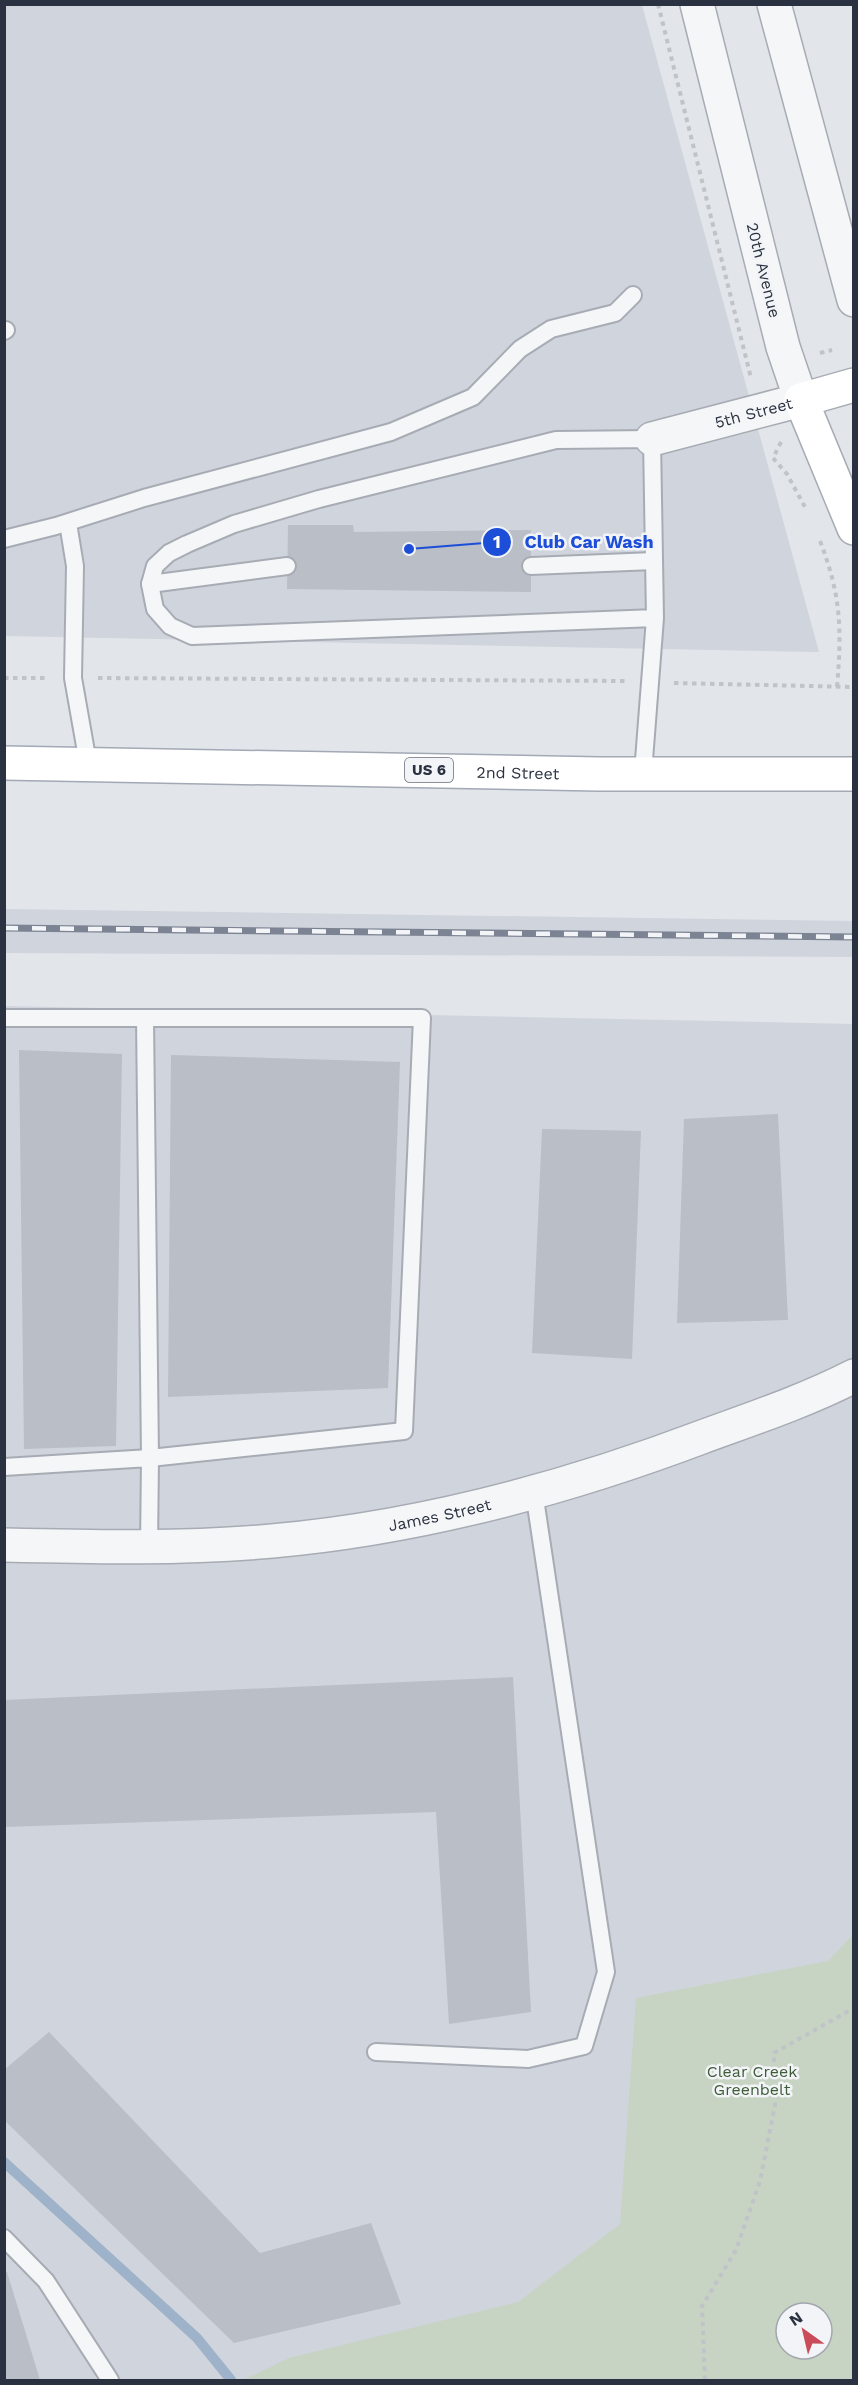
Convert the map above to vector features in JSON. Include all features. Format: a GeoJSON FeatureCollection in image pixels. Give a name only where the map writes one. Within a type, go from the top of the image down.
{"type":"FeatureCollection","features":[{"type":"Feature","properties":{"kind":"main road","name":"5th Street"},"geometry":{"type":"LineString","coordinates":[[801,400],[854,386]]}},
{"type":"Feature","properties":{"kind":"main road","name":"20th Avenue"},"geometry":{"type":"LineString","coordinates":[[801,400],[854,528]]}},
{"type":"Feature","properties":{"kind":"main road","name":"2nd Street"},"geometry":{"type":"LineString","coordinates":[[4,763],[854,774]]}},
{"type":"Feature","properties":{"kind":"street","name":"20th Avenue"},"geometry":{"type":"LineString","coordinates":[[697,4],[783,347],[801,400]]}},
{"type":"Feature","properties":{"kind":"street"},"geometry":{"type":"LineString","coordinates":[[774,4],[854,300]]}},
{"type":"Feature","properties":{"kind":"street","name":"5th Street"},"geometry":{"type":"LineString","coordinates":[[652,439],[801,400]]}},
{"type":"Feature","properties":{"kind":"street","name":"James Street"},"geometry":{"type":"LineString","coordinates":[[4,1545],[149,1548],[273,1541],[375,1527],[480,1506],[625,1466],[817,1395],[854,1376]]}},
{"type":"Feature","properties":{"kind":"lane"},"geometry":{"type":"LineString","coordinates":[[4,539],[68,523],[144,498],[391,432],[473,397],[520,349],[551,329],[615,313],[633,295]]}},
{"type":"Feature","properties":{"kind":"lane"},"geometry":{"type":"LineString","coordinates":[[643,773],[655,618],[652,439],[556,440],[308,502],[234,524],[169,553],[155,566],[150,584],[155,609],[162,618],[170,626],[192,636],[655,618]]}},
{"type":"Feature","properties":{"kind":"lane"},"geometry":{"type":"LineString","coordinates":[[68,523],[75,566],[73,678],[88,763]]}},
{"type":"Feature","properties":{"kind":"lane"},"geometry":{"type":"LineString","coordinates":[[531,566],[654,561]]}},
{"type":"Feature","properties":{"kind":"lane"},"geometry":{"type":"LineString","coordinates":[[150,584],[287,566]]}},
{"type":"Feature","properties":{"kind":"lane"},"geometry":{"type":"LineString","coordinates":[[4,1018],[422,1018],[405,1431],[150,1458],[4,1467]]}},
{"type":"Feature","properties":{"kind":"lane"},"geometry":{"type":"LineString","coordinates":[[145,1018],[149,1548]]}},
{"type":"Feature","properties":{"kind":"lane"},"geometry":{"type":"LineString","coordinates":[[376,2052],[528,2059],[584,2046],[606,1972],[534,1492]]}},
{"type":"Feature","properties":{"kind":"lane"},"geometry":{"type":"LineString","coordinates":[[4,2238],[46,2281],[110,2380]]}},
{"type":"Feature","properties":{"kind":"path"},"geometry":{"type":"LineString","coordinates":[[658,4],[752,381]]}},
{"type":"Feature","properties":{"kind":"path"},"geometry":{"type":"LineString","coordinates":[[778,449],[773,458],[787,474],[811,519]]}},
{"type":"Feature","properties":{"kind":"path"},"geometry":{"type":"LineString","coordinates":[[818,537],[838,602],[840,635],[837,687]]}},
{"type":"Feature","properties":{"kind":"path"},"geometry":{"type":"LineString","coordinates":[[4,678],[650,681],[689,684],[854,687]]}},
{"type":"Feature","properties":{"kind":"path"},"geometry":{"type":"LineString","coordinates":[[705,2380],[702,2306],[736,2250],[760,2181],[775,2105],[774,2053],[854,2008]]}},
{"type":"Feature","properties":{"kind":"shaded area"},"geometry":{"type":"Polygon","coordinates":[[[5,5],[642,5],[819,652],[5,636],[5,5]]]}},
{"type":"Feature","properties":{"kind":"shaded area"},"geometry":{"type":"Polygon","coordinates":[[[5,909],[853,921],[853,957],[5,953],[5,909]]]}},
{"type":"Feature","properties":{"kind":"shaded area"},"geometry":{"type":"Polygon","coordinates":[[[5,1006],[853,1024],[853,1956],[684,2268],[302,2380],[5,2380],[5,1006]]]}},
{"type":"Feature","properties":{"kind":"green space","name":"Clear Creek Greenbelt"},"geometry":{"type":"Polygon","coordinates":[[[853,1935],[853,2380],[243,2380],[289,2358],[518,2302],[620,2224],[636,1998],[828,1961],[853,1935]]]}},
{"type":"Feature","properties":{"kind":"building"},"geometry":{"type":"Polygon","coordinates":[[[288,525],[353,525],[354,532],[531,530],[531,592],[287,589],[288,525]]]}},
{"type":"Feature","properties":{"kind":"building"},"geometry":{"type":"Polygon","coordinates":[[[19,1050],[122,1054],[116,1446],[24,1449],[19,1050]]]}},
{"type":"Feature","properties":{"kind":"building"},"geometry":{"type":"Polygon","coordinates":[[[171,1055],[400,1062],[388,1388],[168,1397],[171,1055]]]}},
{"type":"Feature","properties":{"kind":"building"},"geometry":{"type":"Polygon","coordinates":[[[778,1114],[788,1320],[677,1323],[684,1119],[778,1114]]]}},
{"type":"Feature","properties":{"kind":"building"},"geometry":{"type":"Polygon","coordinates":[[[542,1129],[641,1131],[632,1359],[532,1353],[542,1129]]]}},
{"type":"Feature","properties":{"kind":"building"},"geometry":{"type":"Polygon","coordinates":[[[513,1677],[531,2012],[449,2024],[436,1812],[4,1827],[4,1700],[513,1677]]]}},
{"type":"Feature","properties":{"kind":"building"},"geometry":{"type":"Polygon","coordinates":[[[49,2032],[260,2253],[371,2223],[401,2304],[234,2343],[4,2120],[4,2070],[49,2032]]]}},
{"type":"Feature","properties":{"kind":"building"},"geometry":{"type":"Polygon","coordinates":[[[4,2272],[7,2272],[40,2380],[4,2380],[4,2272]]]}},
{"type":"Feature","properties":{"kind":"waterway"},"geometry":{"type":"LineString","coordinates":[[4,2162],[197,2338],[231,2380]]}},
{"type":"Feature","properties":{"kind":"railway"},"geometry":{"type":"LineString","coordinates":[[4,928],[854,937]]}},
{"type":"Feature","properties":{"kind":"place","name":"Club Car Wash"},"geometry":{"type":"Point","coordinates":[409,549]}}]}
